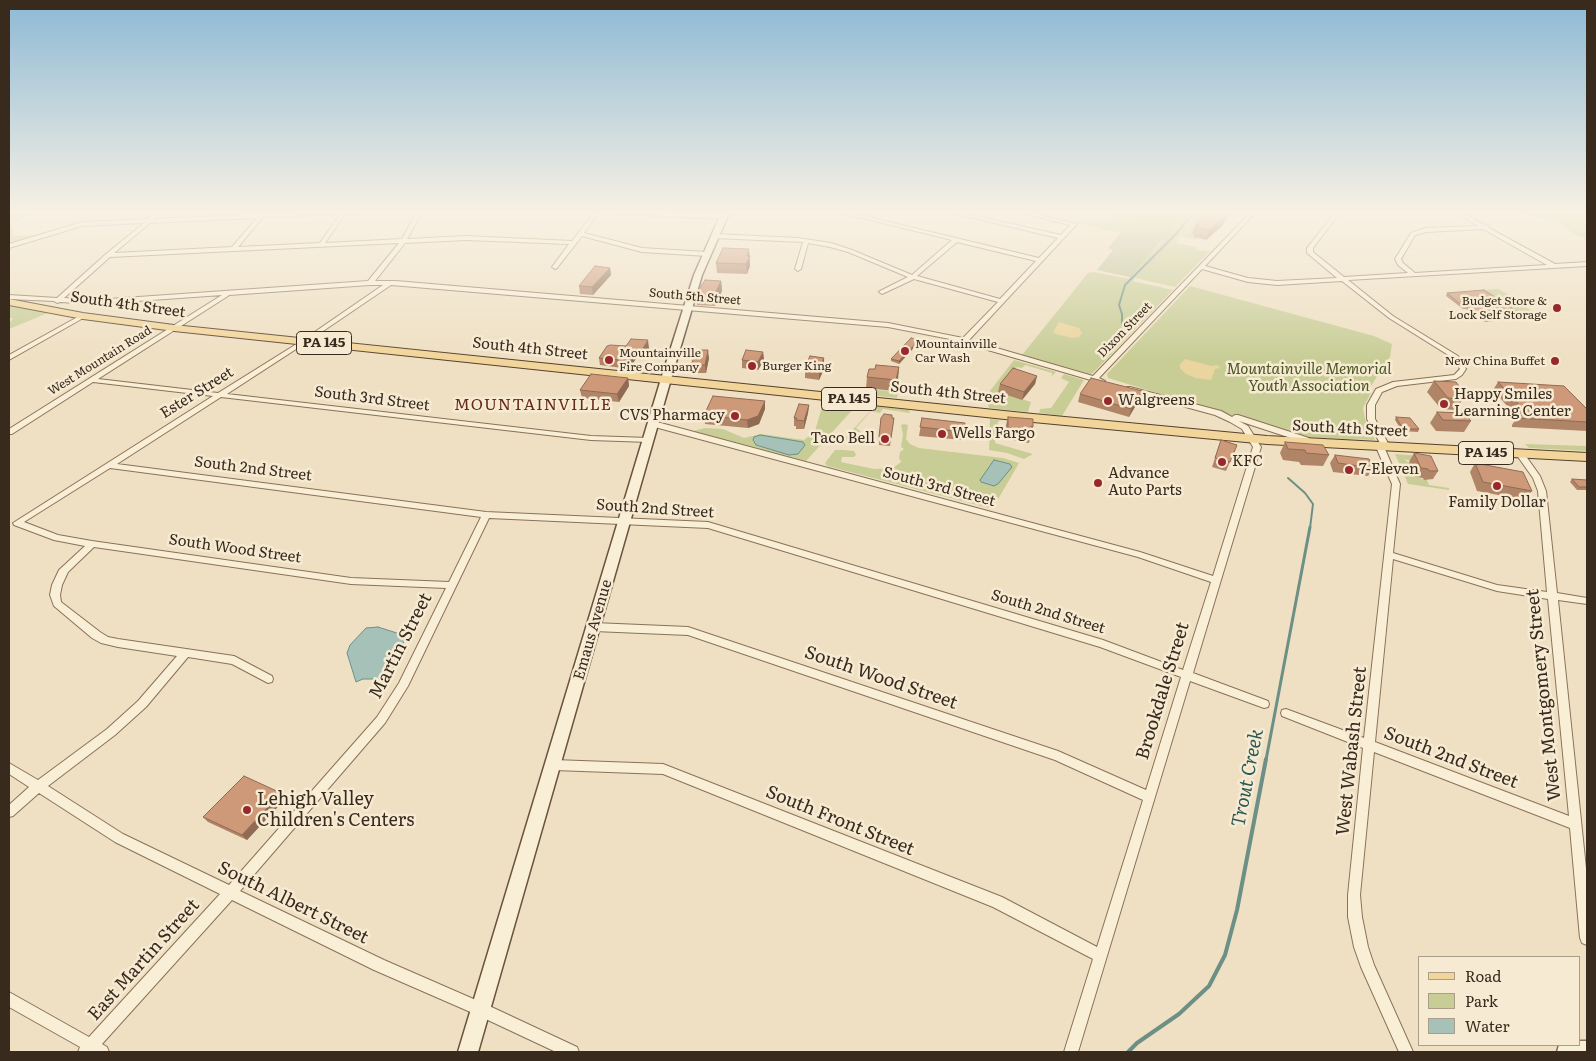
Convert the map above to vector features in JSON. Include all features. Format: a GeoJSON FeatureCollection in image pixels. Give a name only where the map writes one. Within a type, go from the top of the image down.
{"type":"FeatureCollection","features":[{"type":"Feature","properties":{"kind":"main road","name":"Emaus Avenue"},"geometry":{"type":"LineString","coordinates":[[468,1052],[650,440],[666,380],[698,275],[704,261]]}},
{"type":"Feature","properties":{"kind":"main road","name":"South 4th Street"},"geometry":{"type":"LineString","coordinates":[[9,302],[83,316],[174,328],[1033,418],[1316,443],[1587,457]]}},
{"type":"Feature","properties":{"kind":"street"},"geometry":{"type":"LineString","coordinates":[[58,301],[102,261]]}},
{"type":"Feature","properties":{"kind":"street"},"geometry":{"type":"LineString","coordinates":[[370,283],[388,261]]}},
{"type":"Feature","properties":{"kind":"street"},"geometry":{"type":"LineString","coordinates":[[554,267],[559,261]]}},
{"type":"Feature","properties":{"kind":"street"},"geometry":{"type":"LineString","coordinates":[[798,269],[800,261]]}},
{"type":"Feature","properties":{"kind":"street"},"geometry":{"type":"LineString","coordinates":[[875,261],[913,277],[1002,301]]}},
{"type":"Feature","properties":{"kind":"street"},"geometry":{"type":"LineString","coordinates":[[882,292],[913,277],[932,261]]}},
{"type":"Feature","properties":{"kind":"street"},"geometry":{"type":"LineString","coordinates":[[964,342],[1041,261]]}},
{"type":"Feature","properties":{"kind":"street","name":"Dixon Street"},"geometry":{"type":"LineString","coordinates":[[1094,379],[1207,261]]}},
{"type":"Feature","properties":{"kind":"street"},"geometry":{"type":"LineString","coordinates":[[1318,261],[1343,279]]}},
{"type":"Feature","properties":{"kind":"street"},"geometry":{"type":"LineString","coordinates":[[1399,261],[1400,264],[1414,274]]}},
{"type":"Feature","properties":{"kind":"street"},"geometry":{"type":"LineString","coordinates":[[1544,261],[1554,266]]}},
{"type":"Feature","properties":{"kind":"street"},"geometry":{"type":"LineString","coordinates":[[1201,267],[1246,279],[1267,282],[1587,264]]}},
{"type":"Feature","properties":{"kind":"street","name":"West Wabash Street"},"geometry":{"type":"LineString","coordinates":[[1343,279],[1391,317],[1456,357],[1463,369],[1456,377],[1396,384],[1379,391],[1371,405],[1370,412],[1396,484],[1354,895],[1355,917],[1361,948],[1368,967],[1406,1052]]}},
{"type":"Feature","properties":{"kind":"street","name":"South 5th Street"},"geometry":{"type":"LineString","coordinates":[[9,297],[58,301],[108,301],[390,283],[888,325],[930,332],[1113,384]]}},
{"type":"Feature","properties":{"kind":"street","name":"Ester Street"},"geometry":{"type":"LineString","coordinates":[[17,523],[305,341],[390,283]]}},
{"type":"Feature","properties":{"kind":"street","name":"West Mountain Road"},"geometry":{"type":"LineString","coordinates":[[9,432],[229,293]]}},
{"type":"Feature","properties":{"kind":"street"},"geometry":{"type":"LineString","coordinates":[[9,358],[83,316]]}},
{"type":"Feature","properties":{"kind":"street","name":"South 3rd Street"},"geometry":{"type":"LineString","coordinates":[[92,380],[592,438],[650,440]]}},
{"type":"Feature","properties":{"kind":"street"},"geometry":{"type":"LineString","coordinates":[[1122,387],[1218,413],[1316,443]]}},
{"type":"Feature","properties":{"kind":"street"},"geometry":{"type":"LineString","coordinates":[[1218,413],[1245,428],[1251,438]]}},
{"type":"Feature","properties":{"kind":"street","name":"South 3rd Street"},"geometry":{"type":"LineString","coordinates":[[654,424],[1140,555],[1215,580]]}},
{"type":"Feature","properties":{"kind":"street","name":"Brookdale Street"},"geometry":{"type":"LineString","coordinates":[[1071,1052],[1256,446],[1251,438]]}},
{"type":"Feature","properties":{"kind":"street","name":"West Montgomery Street"},"geometry":{"type":"LineString","coordinates":[[1520,454],[1537,478],[1542,491],[1587,938]]}},
{"type":"Feature","properties":{"kind":"street","name":"South 2nd Street"},"geometry":{"type":"LineString","coordinates":[[108,465],[486,515],[708,525],[1103,644],[1264,704]]}},
{"type":"Feature","properties":{"kind":"street","name":"Martin Street"},"geometry":{"type":"LineString","coordinates":[[230,893],[381,720],[403,686],[486,515]]}},
{"type":"Feature","properties":{"kind":"street","name":"South Wood Street"},"geometry":{"type":"LineString","coordinates":[[17,523],[57,538],[351,581],[452,585]]}},
{"type":"Feature","properties":{"kind":"street"},"geometry":{"type":"LineString","coordinates":[[92,544],[64,570],[57,585],[55,595],[57,604],[96,635],[105,640],[234,660],[268,679]]}},
{"type":"Feature","properties":{"kind":"street"},"geometry":{"type":"LineString","coordinates":[[1389,555],[1497,588],[1587,601]]}},
{"type":"Feature","properties":{"kind":"street","name":"South Wood Street"},"geometry":{"type":"LineString","coordinates":[[594,627],[688,631],[1058,756],[1149,797]]}},
{"type":"Feature","properties":{"kind":"street"},"geometry":{"type":"LineString","coordinates":[[9,812],[38,787],[111,732],[142,704],[186,652]]}},
{"type":"Feature","properties":{"kind":"street","name":"South 2nd Street"},"geometry":{"type":"LineString","coordinates":[[1286,713],[1575,824]]}},
{"type":"Feature","properties":{"kind":"street","name":"South Front Street"},"geometry":{"type":"LineString","coordinates":[[554,765],[663,769],[997,902],[1101,956]]}},
{"type":"Feature","properties":{"kind":"street","name":"South Albert Street"},"geometry":{"type":"LineString","coordinates":[[9,768],[119,838],[379,966],[480,1009],[572,1052]]}},
{"type":"Feature","properties":{"kind":"street","name":"East Martin Street"},"geometry":{"type":"LineString","coordinates":[[93,1050],[230,893]]}},
{"type":"Feature","properties":{"kind":"street"},"geometry":{"type":"LineString","coordinates":[[9,998],[93,1050]]}},
{"type":"Feature","properties":{"kind":"street"},"geometry":{"type":"LineString","coordinates":[[1566,1052],[1587,1050]]}},
{"type":"Feature","properties":{"kind":"green space"},"geometry":{"type":"Polygon","coordinates":[[[1105,261],[1144,261],[1130,277],[1097,270],[1105,261]]]}},
{"type":"Feature","properties":{"kind":"green space"},"geometry":{"type":"Polygon","coordinates":[[[1144,261],[1201,261],[1175,287],[1135,278],[1133,281],[1173,290],[1093,373],[1090,374],[1022,355],[1088,273],[1093,272],[1129,279],[1130,275],[1144,261]]]}},
{"type":"Feature","properties":{"kind":"green space","name":"Mountainville Memorial Youth Association"},"geometry":{"type":"Polygon","coordinates":[[[1190,286],[1374,336],[1392,344],[1390,357],[1369,389],[1372,391],[1363,408],[1365,419],[1375,440],[1318,438],[1296,435],[1108,378],[1107,374],[1190,286]]]}},
{"type":"Feature","properties":{"kind":"green space"},"geometry":{"type":"Polygon","coordinates":[[[1498,289],[1512,296],[1510,297],[1543,318],[1528,319],[1484,290],[1498,289]]]}},
{"type":"Feature","properties":{"kind":"green space"},"geometry":{"type":"Polygon","coordinates":[[[9,305],[48,313],[9,329],[9,324],[13,318],[9,318],[9,305]]]}},
{"type":"Feature","properties":{"kind":"green space"},"geometry":{"type":"Polygon","coordinates":[[[1014,360],[1056,372],[1052,376],[1052,373],[1025,365],[1022,368],[1017,367],[999,392],[1031,402],[1028,412],[989,408],[984,395],[986,396],[1014,360]]]}},
{"type":"Feature","properties":{"kind":"green space"},"geometry":{"type":"Polygon","coordinates":[[[1064,374],[1084,380],[1062,416],[1039,413],[1040,409],[1051,408],[1069,382],[1061,378],[1064,374]]]}},
{"type":"Feature","properties":{"kind":"green space"},"geometry":{"type":"Polygon","coordinates":[[[893,376],[899,377],[896,392],[885,391],[898,393],[897,398],[851,393],[854,389],[895,391],[893,376]]]}},
{"type":"Feature","properties":{"kind":"green space"},"geometry":{"type":"Polygon","coordinates":[[[825,402],[854,403],[856,406],[806,461],[693,431],[705,428],[723,429],[744,438],[761,434],[804,440],[815,431],[822,407],[825,402]]]}},
{"type":"Feature","properties":{"kind":"green space"},"geometry":{"type":"Polygon","coordinates":[[[875,406],[909,410],[910,413],[883,409],[880,413],[871,411],[856,428],[861,432],[854,432],[851,441],[854,444],[846,442],[845,438],[875,406]]]}},
{"type":"Feature","properties":{"kind":"green space"},"geometry":{"type":"Polygon","coordinates":[[[990,419],[1002,420],[998,421],[995,443],[1033,454],[1024,459],[1007,453],[989,450],[990,419]]]}},
{"type":"Feature","properties":{"kind":"green space"},"geometry":{"type":"Polygon","coordinates":[[[901,425],[908,425],[906,439],[910,444],[919,448],[1003,458],[1019,463],[994,506],[989,508],[827,466],[825,463],[835,450],[844,450],[854,451],[856,455],[854,457],[842,457],[841,462],[874,469],[893,468],[901,462],[899,458],[900,452],[904,449],[901,447],[903,434],[901,425]]]}},
{"type":"Feature","properties":{"kind":"green space"},"geometry":{"type":"Polygon","coordinates":[[[1525,444],[1587,446],[1587,451],[1529,448],[1525,444]]]}},
{"type":"Feature","properties":{"kind":"green space"},"geometry":{"type":"Polygon","coordinates":[[[1395,454],[1421,456],[1411,461],[1404,459],[1409,463],[1415,477],[1427,480],[1429,485],[1449,488],[1449,490],[1408,484],[1395,454]]]}},
{"type":"Feature","properties":{"kind":"sand"},"geometry":{"type":"Polygon","coordinates":[[[1059,322],[1079,328],[1082,333],[1079,337],[1072,338],[1056,334],[1053,332],[1059,322]]]}},
{"type":"Feature","properties":{"kind":"sand"},"geometry":{"type":"Polygon","coordinates":[[[1185,359],[1211,366],[1217,365],[1220,368],[1215,369],[1211,380],[1196,378],[1186,374],[1180,368],[1180,364],[1185,359]]]}},
{"type":"Feature","properties":{"kind":"water"},"geometry":{"type":"Polygon","coordinates":[[[760,435],[803,442],[805,445],[798,454],[789,455],[756,445],[753,440],[754,437],[760,435]]]}},
{"type":"Feature","properties":{"kind":"water"},"geometry":{"type":"Polygon","coordinates":[[[994,460],[1010,464],[1012,467],[998,484],[994,486],[980,480],[994,460]]]}},
{"type":"Feature","properties":{"kind":"water"},"geometry":{"type":"Polygon","coordinates":[[[378,627],[403,635],[404,641],[394,667],[389,675],[381,679],[363,679],[356,682],[347,653],[350,645],[366,628],[378,627]]]}},
{"type":"Feature","properties":{"kind":"building"},"geometry":{"type":"Polygon","coordinates":[[[717,261],[748,261],[746,264],[716,263],[717,261]]]}},
{"type":"Feature","properties":{"kind":"building"},"geometry":{"type":"Polygon","coordinates":[[[595,266],[610,268],[592,287],[579,286],[595,266]]]}},
{"type":"Feature","properties":{"kind":"building"},"geometry":{"type":"Polygon","coordinates":[[[705,280],[721,281],[714,296],[696,294],[705,280]]]}},
{"type":"Feature","properties":{"kind":"building"},"geometry":{"type":"Polygon","coordinates":[[[1484,290],[1524,316],[1486,319],[1464,307],[1447,293],[1484,290]]]}},
{"type":"Feature","properties":{"kind":"building","name":"Mountainville Car Wash"},"geometry":{"type":"Polygon","coordinates":[[[911,338],[919,340],[899,361],[891,359],[911,338]]]}},
{"type":"Feature","properties":{"kind":"building"},"geometry":{"type":"Polygon","coordinates":[[[631,339],[648,340],[642,350],[636,350],[628,361],[599,358],[607,346],[626,346],[631,339]]]}},
{"type":"Feature","properties":{"kind":"building"},"geometry":{"type":"Polygon","coordinates":[[[697,350],[708,350],[705,365],[691,365],[697,350]]]}},
{"type":"Feature","properties":{"kind":"building"},"geometry":{"type":"Polygon","coordinates":[[[746,350],[763,352],[758,362],[742,360],[746,350]]]}},
{"type":"Feature","properties":{"kind":"building"},"geometry":{"type":"Polygon","coordinates":[[[810,356],[824,358],[819,369],[805,367],[810,356]]]}},
{"type":"Feature","properties":{"kind":"building"},"geometry":{"type":"Polygon","coordinates":[[[876,365],[899,367],[896,380],[867,377],[869,369],[875,369],[876,365]]]}},
{"type":"Feature","properties":{"kind":"building"},"geometry":{"type":"Polygon","coordinates":[[[1013,368],[1037,376],[1024,392],[1000,384],[1013,368]]]}},
{"type":"Feature","properties":{"kind":"building"},"geometry":{"type":"Polygon","coordinates":[[[591,374],[628,378],[617,394],[580,390],[591,374]]]}},
{"type":"Feature","properties":{"kind":"building"},"geometry":{"type":"Polygon","coordinates":[[[1091,378],[1142,391],[1131,409],[1080,394],[1091,378]]]}},
{"type":"Feature","properties":{"kind":"building"},"geometry":{"type":"Polygon","coordinates":[[[1434,381],[1456,382],[1462,390],[1454,390],[1463,399],[1448,398],[1434,381]]]}},
{"type":"Feature","properties":{"kind":"building"},"geometry":{"type":"Polygon","coordinates":[[[1498,382],[1564,386],[1587,409],[1587,422],[1517,418],[1527,414],[1519,411],[1523,409],[1498,382]]]}},
{"type":"Feature","properties":{"kind":"building"},"geometry":{"type":"Polygon","coordinates":[[[713,396],[765,401],[758,416],[747,420],[704,415],[713,396]]]}},
{"type":"Feature","properties":{"kind":"building"},"geometry":{"type":"Polygon","coordinates":[[[799,404],[809,405],[804,421],[794,418],[799,404]]]}},
{"type":"Feature","properties":{"kind":"building"},"geometry":{"type":"Polygon","coordinates":[[[1437,412],[1464,413],[1471,421],[1443,420],[1437,412]]]}},
{"type":"Feature","properties":{"kind":"building"},"geometry":{"type":"Polygon","coordinates":[[[884,414],[892,415],[892,418],[894,418],[891,438],[879,437],[881,418],[884,414]]]}},
{"type":"Feature","properties":{"kind":"building"},"geometry":{"type":"Polygon","coordinates":[[[1008,417],[1033,419],[1033,427],[1031,426],[1030,434],[1008,431],[1008,417]]]}},
{"type":"Feature","properties":{"kind":"building"},"geometry":{"type":"Polygon","coordinates":[[[1396,417],[1410,418],[1419,429],[1403,429],[1396,417]]]}},
{"type":"Feature","properties":{"kind":"building"},"geometry":{"type":"Polygon","coordinates":[[[922,418],[965,423],[964,432],[920,427],[922,418]]]}},
{"type":"Feature","properties":{"kind":"building"},"geometry":{"type":"Polygon","coordinates":[[[1221,440],[1237,445],[1230,462],[1215,458],[1221,440]]]}},
{"type":"Feature","properties":{"kind":"building"},"geometry":{"type":"Polygon","coordinates":[[[1285,442],[1323,445],[1329,455],[1288,449],[1285,442]]]}},
{"type":"Feature","properties":{"kind":"building"},"geometry":{"type":"Polygon","coordinates":[[[1414,453],[1431,456],[1438,471],[1429,471],[1428,469],[1421,468],[1414,453]]]}},
{"type":"Feature","properties":{"kind":"building"},"geometry":{"type":"Polygon","coordinates":[[[1335,455],[1369,459],[1373,468],[1338,463],[1335,455]]]}},
{"type":"Feature","properties":{"kind":"building"},"geometry":{"type":"Polygon","coordinates":[[[1475,463],[1523,472],[1532,491],[1483,482],[1475,463]]]}},
{"type":"Feature","properties":{"kind":"building"},"geometry":{"type":"Polygon","coordinates":[[[1572,479],[1587,480],[1587,487],[1579,487],[1572,479]]]}},
{"type":"Feature","properties":{"kind":"building","name":"Lehigh Valley Children's Centers"},"geometry":{"type":"Polygon","coordinates":[[[244,776],[281,793],[242,835],[203,817],[244,776]]]}},
{"type":"Feature","properties":{"kind":"waterway","name":"Trout Creek"},"geometry":{"type":"LineString","coordinates":[[1122,325],[1122,314],[1119,305],[1125,285],[1149,261]]}},
{"type":"Feature","properties":{"kind":"waterway","name":"Trout Creek"},"geometry":{"type":"LineString","coordinates":[[1288,478],[1305,493],[1313,504],[1310,528]]}},
{"type":"Feature","properties":{"kind":"waterway","name":"Trout Creek"},"geometry":{"type":"LineString","coordinates":[[1266,760],[1310,527]]}},
{"type":"Feature","properties":{"kind":"waterway","name":"Trout Creek"},"geometry":{"type":"LineString","coordinates":[[1128,1052],[1137,1043],[1179,1014],[1209,986],[1225,955],[1237,910],[1266,759]]}},
{"type":"Feature","properties":{"kind":"place","name":"Budget Store & Lock Self Storage"},"geometry":{"type":"Point","coordinates":[1557,308]}},
{"type":"Feature","properties":{"kind":"place","name":"Mountainville Car Wash"},"geometry":{"type":"Point","coordinates":[905,351]}},
{"type":"Feature","properties":{"kind":"place","name":"Mountainville Fire Company"},"geometry":{"type":"Point","coordinates":[609,360]}},
{"type":"Feature","properties":{"kind":"place","name":"New China Buffet"},"geometry":{"type":"Point","coordinates":[1555,361]}},
{"type":"Feature","properties":{"kind":"place","name":"Burger King"},"geometry":{"type":"Point","coordinates":[752,366]}},
{"type":"Feature","properties":{"kind":"place","name":"Walgreens"},"geometry":{"type":"Point","coordinates":[1108,401]}},
{"type":"Feature","properties":{"kind":"place","name":"Happy Smiles Learning Center"},"geometry":{"type":"Point","coordinates":[1444,404]}},
{"type":"Feature","properties":{"kind":"place","name":"CVS Pharmacy"},"geometry":{"type":"Point","coordinates":[735,416]}},
{"type":"Feature","properties":{"kind":"place","name":"Wells Fargo"},"geometry":{"type":"Point","coordinates":[942,434]}},
{"type":"Feature","properties":{"kind":"place","name":"Taco Bell"},"geometry":{"type":"Point","coordinates":[885,439]}},
{"type":"Feature","properties":{"kind":"place","name":"KFC"},"geometry":{"type":"Point","coordinates":[1222,462]}},
{"type":"Feature","properties":{"kind":"place","name":"7-Eleven"},"geometry":{"type":"Point","coordinates":[1349,470]}},
{"type":"Feature","properties":{"kind":"place","name":"Advance Auto Parts"},"geometry":{"type":"Point","coordinates":[1098,483]}},
{"type":"Feature","properties":{"kind":"place","name":"Family Dollar"},"geometry":{"type":"Point","coordinates":[1497,486]}},
{"type":"Feature","properties":{"kind":"place","name":"Lehigh Valley Children's Centers"},"geometry":{"type":"Point","coordinates":[247,810]}},
{"type":"Feature","properties":{"kind":"district","name":"MOUNTAINVILLE"},"geometry":{"type":"Point","coordinates":[533,405]}}]}
